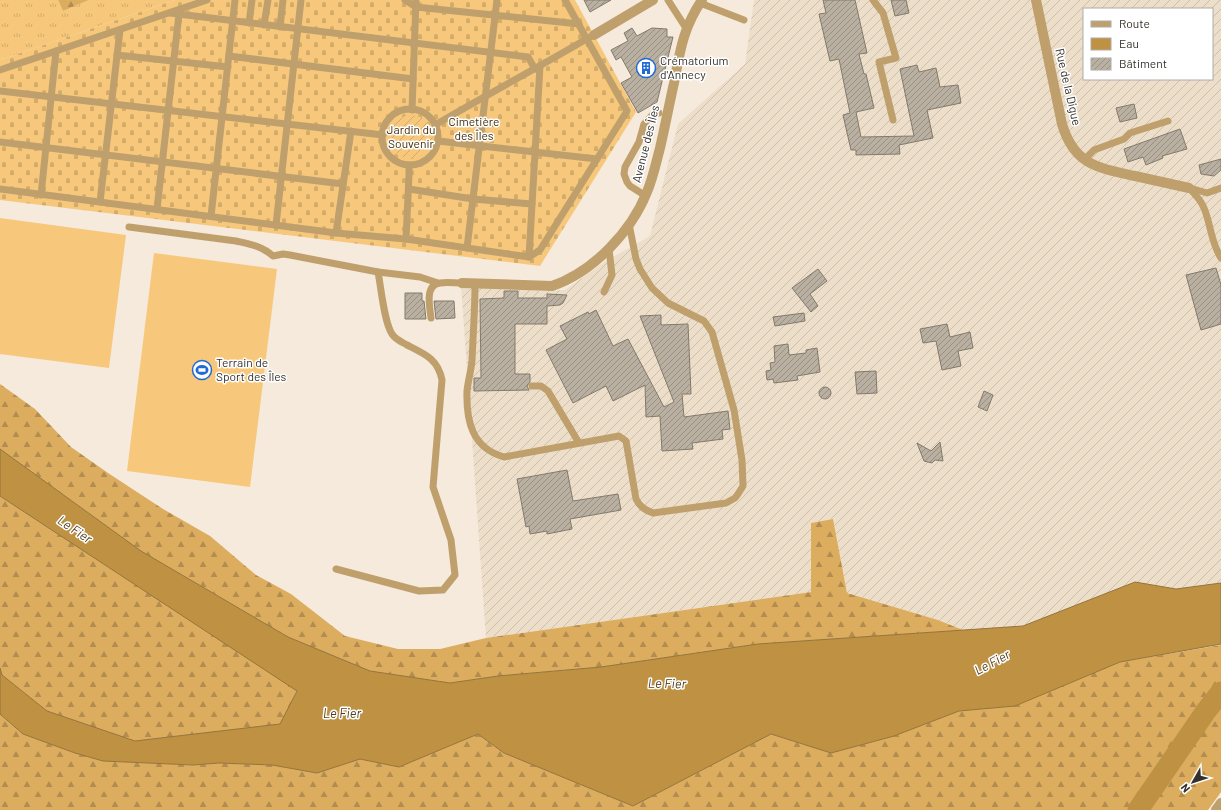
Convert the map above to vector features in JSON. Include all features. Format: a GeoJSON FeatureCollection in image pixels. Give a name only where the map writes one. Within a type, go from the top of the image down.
{"type":"FeatureCollection","features":[{"type":"Feature","properties":{"kind":"street"},"geometry":{"type":"LineString","coordinates":[[590,37],[638,4],[653,0]]}},
{"type":"Feature","properties":{"kind":"street","name":"Rue de la Digue"},"geometry":{"type":"LineString","coordinates":[[1036,0],[1065,132],[1072,148],[1084,160],[1101,169],[1189,188]]}},
{"type":"Feature","properties":{"kind":"street","name":"Avenue des Îles"},"geometry":{"type":"LineString","coordinates":[[462,283],[552,286],[566,281],[585,270],[609,249],[629,224],[646,196],[653,177],[686,28],[701,1]]}},
{"type":"Feature","properties":{"kind":"street"},"geometry":{"type":"LineString","coordinates":[[1216,810],[1221,803]]}},
{"type":"Feature","properties":{"kind":"lane"},"geometry":{"type":"LineString","coordinates":[[0,70],[207,0]]}},
{"type":"Feature","properties":{"kind":"lane"},"geometry":{"type":"LineString","coordinates":[[211,216],[235,0]]}},
{"type":"Feature","properties":{"kind":"lane"},"geometry":{"type":"LineString","coordinates":[[249,23],[252,0]]}},
{"type":"Feature","properties":{"kind":"lane"},"geometry":{"type":"LineString","coordinates":[[264,25],[268,0]]}},
{"type":"Feature","properties":{"kind":"lane"},"geometry":{"type":"LineString","coordinates":[[280,27],[283,0]]}},
{"type":"Feature","properties":{"kind":"lane"},"geometry":{"type":"LineString","coordinates":[[276,225],[301,0]]}},
{"type":"Feature","properties":{"kind":"lane"},"geometry":{"type":"LineString","coordinates":[[405,0],[416,4],[495,16],[579,24]]}},
{"type":"Feature","properties":{"kind":"lane"},"geometry":{"type":"LineString","coordinates":[[467,248],[497,0]]}},
{"type":"Feature","properties":{"kind":"lane"},"geometry":{"type":"LineString","coordinates":[[0,189],[336,233],[406,239],[529,256],[540,250],[627,111],[590,37],[579,24],[565,0]]}},
{"type":"Feature","properties":{"kind":"lane"},"geometry":{"type":"LineString","coordinates":[[668,0],[686,28]]}},
{"type":"Feature","properties":{"kind":"lane"},"geometry":{"type":"LineString","coordinates":[[874,0],[882,12],[896,58],[879,62],[893,120]]}},
{"type":"Feature","properties":{"kind":"lane"},"geometry":{"type":"LineString","coordinates":[[701,1],[744,20]]}},
{"type":"Feature","properties":{"kind":"lane"},"geometry":{"type":"LineString","coordinates":[[412,110],[416,4]]}},
{"type":"Feature","properties":{"kind":"lane"},"geometry":{"type":"LineString","coordinates":[[170,13],[528,57],[537,68],[529,256]]}},
{"type":"Feature","properties":{"kind":"lane"},"geometry":{"type":"LineString","coordinates":[[157,209],[179,14]]}},
{"type":"Feature","properties":{"kind":"lane"},"geometry":{"type":"LineString","coordinates":[[100,202],[120,30]]}},
{"type":"Feature","properties":{"kind":"lane"},"geometry":{"type":"LineString","coordinates":[[435,125],[485,95],[537,68],[590,37]]}},
{"type":"Feature","properties":{"kind":"lane"},"geometry":{"type":"LineString","coordinates":[[41,194],[56,51]]}},
{"type":"Feature","properties":{"kind":"lane"},"geometry":{"type":"LineString","coordinates":[[118,55],[228,67]]}},
{"type":"Feature","properties":{"kind":"lane"},"geometry":{"type":"LineString","coordinates":[[229,56],[413,79]]}},
{"type":"Feature","properties":{"kind":"lane"},"geometry":{"type":"LineString","coordinates":[[0,91],[383,135]]}},
{"type":"Feature","properties":{"kind":"lane"},"geometry":{"type":"LineString","coordinates":[[412,110],[424,113],[430,118],[438,133],[438,141],[436,149],[431,156],[421,163],[409,165],[393,159],[384,146],[383,135],[387,122],[393,116],[400,112],[412,110]]}},
{"type":"Feature","properties":{"kind":"lane"},"geometry":{"type":"LineString","coordinates":[[646,196],[626,182],[624,171],[639,142],[644,124],[653,114],[659,113]]}},
{"type":"Feature","properties":{"kind":"lane"},"geometry":{"type":"LineString","coordinates":[[1084,160],[1094,150],[1124,139],[1130,134],[1168,121]]}},
{"type":"Feature","properties":{"kind":"lane"},"geometry":{"type":"LineString","coordinates":[[336,233],[351,131]]}},
{"type":"Feature","properties":{"kind":"lane"},"geometry":{"type":"LineString","coordinates":[[438,141],[597,159]]}},
{"type":"Feature","properties":{"kind":"lane"},"geometry":{"type":"LineString","coordinates":[[0,142],[343,184]]}},
{"type":"Feature","properties":{"kind":"lane"},"geometry":{"type":"LineString","coordinates":[[406,239],[409,165]]}},
{"type":"Feature","properties":{"kind":"lane"},"geometry":{"type":"LineString","coordinates":[[1189,188],[1207,193],[1221,188]]}},
{"type":"Feature","properties":{"kind":"lane"},"geometry":{"type":"LineString","coordinates":[[1189,188],[1204,208],[1213,243],[1221,258]]}},
{"type":"Feature","properties":{"kind":"lane"},"geometry":{"type":"LineString","coordinates":[[409,189],[473,199],[532,204]]}},
{"type":"Feature","properties":{"kind":"lane"},"geometry":{"type":"LineString","coordinates":[[475,284],[472,364],[467,391],[469,421],[478,440],[489,451],[504,456],[616,436],[624,439],[626,444],[636,499],[641,507],[649,512],[653,513],[726,503],[734,498],[743,486],[742,460],[734,410],[712,332],[704,321],[668,303],[652,288],[640,269],[636,259],[629,224]]}},
{"type":"Feature","properties":{"kind":"lane"},"geometry":{"type":"LineString","coordinates":[[128,227],[236,241],[263,248],[273,256],[282,254],[290,255],[378,272],[420,277],[438,283],[462,283]]}},
{"type":"Feature","properties":{"kind":"lane"},"geometry":{"type":"LineString","coordinates":[[604,292],[612,274],[609,249]]}},
{"type":"Feature","properties":{"kind":"lane"},"geometry":{"type":"LineString","coordinates":[[336,570],[419,591],[443,590],[455,575],[451,540],[433,487],[442,380],[436,364],[427,355],[399,341],[392,333],[388,323],[378,272]]}},
{"type":"Feature","properties":{"kind":"lane"},"geometry":{"type":"LineString","coordinates":[[431,318],[428,298],[433,286],[438,283]]}},
{"type":"Feature","properties":{"kind":"lane"},"geometry":{"type":"LineString","coordinates":[[532,386],[541,386],[548,391],[579,443]]}},
{"type":"Feature","properties":{"kind":"shaded area"},"geometry":{"type":"Polygon","coordinates":[[[754,0],[1221,0],[1221,645],[1120,662],[963,630],[938,620],[847,593],[833,519],[811,523],[811,592],[486,638],[461,284],[540,291],[565,290],[606,261],[650,236],[678,124],[745,64],[754,0]]]}},
{"type":"Feature","properties":{"kind":"green space"},"geometry":{"type":"Polygon","coordinates":[[[0,0],[58,0],[63,11],[89,0],[175,0],[0,60],[0,0]]]}},
{"type":"Feature","properties":{"kind":"green space"},"geometry":{"type":"Polygon","coordinates":[[[58,0],[89,0],[63,11],[58,0]]]}},
{"type":"Feature","properties":{"kind":"green space","name":"Cimetière des Îles"},"geometry":{"type":"Polygon","coordinates":[[[175,0],[575,0],[636,112],[540,266],[0,200],[0,60],[175,0]]]}},
{"type":"Feature","properties":{"kind":"green space","name":"Jardin du Souvenir"},"geometry":{"type":"Polygon","coordinates":[[[407,115],[415,115],[427,121],[433,133],[433,141],[427,153],[415,159],[407,159],[395,153],[389,141],[389,133],[395,121],[407,115]]]}},
{"type":"Feature","properties":{"kind":"green space"},"geometry":{"type":"Polygon","coordinates":[[[0,218],[126,235],[109,368],[0,354],[0,218]]]}},
{"type":"Feature","properties":{"kind":"green space","name":"Terrain de Sport des Îles"},"geometry":{"type":"Polygon","coordinates":[[[154,253],[277,269],[250,487],[127,471],[154,253]]]}},
{"type":"Feature","properties":{"kind":"green space"},"geometry":{"type":"Polygon","coordinates":[[[0,384],[35,409],[71,447],[163,509],[210,536],[256,575],[291,594],[345,636],[398,649],[440,649],[486,638],[811,592],[811,523],[833,519],[847,593],[938,620],[963,630],[758,644],[601,667],[498,676],[450,683],[370,671],[288,637],[141,551],[0,449],[0,384]]]}},
{"type":"Feature","properties":{"kind":"green space"},"geometry":{"type":"Polygon","coordinates":[[[0,496],[297,690],[281,724],[135,741],[47,711],[2,675],[0,668],[0,496]]]}},
{"type":"Feature","properties":{"kind":"green space"},"geometry":{"type":"Polygon","coordinates":[[[1221,645],[1221,792],[1208,810],[0,810],[0,714],[23,734],[75,753],[103,761],[193,765],[219,763],[272,765],[317,773],[360,759],[399,767],[478,734],[504,753],[633,806],[771,734],[831,753],[894,736],[959,711],[1015,706],[1120,662],[1221,645]]]}},
{"type":"Feature","properties":{"kind":"water","name":"Le Fier"},"geometry":{"type":"Polygon","coordinates":[[[0,449],[141,551],[288,637],[370,671],[450,683],[498,676],[601,667],[758,644],[1023,626],[1135,582],[1176,589],[1221,583],[1221,644],[1120,662],[1015,706],[959,711],[894,736],[831,753],[771,734],[633,806],[504,753],[478,734],[399,767],[360,759],[317,773],[272,765],[219,763],[193,765],[103,761],[75,753],[23,734],[0,714],[0,668],[2,675],[47,711],[135,741],[280,724],[297,691],[0,496],[0,449]]]}},
{"type":"Feature","properties":{"kind":"building"},"geometry":{"type":"Polygon","coordinates":[[[584,0],[611,0],[590,12],[584,0]]]}},
{"type":"Feature","properties":{"kind":"building"},"geometry":{"type":"Polygon","coordinates":[[[823,0],[855,0],[867,53],[859,54],[864,74],[866,74],[874,108],[856,112],[861,137],[914,136],[900,69],[917,65],[919,72],[936,68],[940,87],[958,85],[961,103],[927,110],[933,138],[899,145],[900,154],[856,155],[856,150],[851,150],[843,115],[850,113],[839,59],[830,61],[819,14],[826,13],[823,0]]]}},
{"type":"Feature","properties":{"kind":"building"},"geometry":{"type":"Polygon","coordinates":[[[891,0],[906,0],[909,13],[895,16],[891,0]]]}},
{"type":"Feature","properties":{"kind":"building","name":"Crématorium d'Annecy"},"geometry":{"type":"Polygon","coordinates":[[[632,28],[637,36],[652,28],[667,29],[667,37],[673,37],[657,102],[638,113],[621,83],[632,77],[621,57],[616,60],[611,50],[628,41],[624,33],[632,28]]]}},
{"type":"Feature","properties":{"kind":"building"},"geometry":{"type":"Polygon","coordinates":[[[1134,104],[1137,118],[1120,122],[1116,108],[1134,104]]]}},
{"type":"Feature","properties":{"kind":"building"},"geometry":{"type":"Polygon","coordinates":[[[1180,129],[1187,149],[1162,156],[1163,158],[1146,165],[1143,157],[1128,162],[1124,149],[1180,129]]]}},
{"type":"Feature","properties":{"kind":"building"},"geometry":{"type":"Polygon","coordinates":[[[1221,159],[1221,170],[1214,176],[1201,174],[1199,165],[1221,159]]]}},
{"type":"Feature","properties":{"kind":"building"},"geometry":{"type":"Polygon","coordinates":[[[1216,268],[1221,285],[1221,324],[1201,330],[1186,275],[1216,268]]]}},
{"type":"Feature","properties":{"kind":"building"},"geometry":{"type":"Polygon","coordinates":[[[818,269],[827,281],[810,294],[818,306],[811,312],[792,288],[818,269]]]}},
{"type":"Feature","properties":{"kind":"building"},"geometry":{"type":"Polygon","coordinates":[[[504,291],[518,291],[518,298],[547,298],[547,294],[567,295],[563,303],[560,305],[547,306],[547,324],[515,324],[515,374],[530,374],[530,382],[527,386],[529,390],[474,391],[474,378],[481,378],[480,299],[504,298],[504,291]]]}},
{"type":"Feature","properties":{"kind":"building"},"geometry":{"type":"Polygon","coordinates":[[[405,293],[422,293],[422,301],[424,301],[426,319],[405,319],[405,293]]]}},
{"type":"Feature","properties":{"kind":"building"},"geometry":{"type":"Polygon","coordinates":[[[434,301],[454,301],[455,318],[436,319],[434,301]]]}},
{"type":"Feature","properties":{"kind":"building"},"geometry":{"type":"Polygon","coordinates":[[[596,310],[613,346],[628,339],[664,407],[674,402],[640,316],[661,315],[661,325],[688,324],[691,394],[682,394],[684,417],[728,411],[730,429],[722,430],[723,439],[692,443],[693,449],[662,451],[660,416],[646,417],[645,385],[613,401],[606,386],[573,403],[546,350],[567,339],[560,326],[588,312],[589,314],[596,310]]]}},
{"type":"Feature","properties":{"kind":"building"},"geometry":{"type":"Polygon","coordinates":[[[804,313],[805,321],[775,326],[773,317],[804,313]]]}},
{"type":"Feature","properties":{"kind":"building"},"geometry":{"type":"Polygon","coordinates":[[[947,324],[950,337],[970,332],[973,348],[958,351],[961,366],[942,370],[936,341],[923,343],[920,329],[947,324]]]}},
{"type":"Feature","properties":{"kind":"building"},"geometry":{"type":"Polygon","coordinates":[[[788,344],[789,355],[806,353],[806,350],[817,348],[820,372],[797,376],[798,380],[774,383],[773,379],[767,380],[766,371],[771,370],[770,363],[775,362],[774,346],[788,344]]]}},
{"type":"Feature","properties":{"kind":"building"},"geometry":{"type":"Polygon","coordinates":[[[876,371],[877,393],[857,394],[855,372],[876,371]]]}},
{"type":"Feature","properties":{"kind":"building"},"geometry":{"type":"Polygon","coordinates":[[[827,387],[830,388],[830,398],[823,399],[820,398],[819,391],[820,388],[827,387]]]}},
{"type":"Feature","properties":{"kind":"building"},"geometry":{"type":"Polygon","coordinates":[[[984,391],[993,395],[987,411],[978,407],[984,391]]]}},
{"type":"Feature","properties":{"kind":"building"},"geometry":{"type":"Polygon","coordinates":[[[940,442],[943,461],[935,460],[932,463],[924,461],[917,443],[931,451],[940,442]]]}},
{"type":"Feature","properties":{"kind":"building"},"geometry":{"type":"Polygon","coordinates":[[[567,470],[573,501],[618,494],[621,510],[570,519],[572,529],[547,534],[547,531],[530,534],[529,526],[526,527],[517,479],[567,470]]]}},
{"type":"Feature","properties":{"kind":"waterway"},"geometry":{"type":"LineString","coordinates":[[1138,810],[1206,711],[1221,692]]}},
{"type":"Feature","properties":{"kind":"place","name":"Crématorium d'Annecy"},"geometry":{"type":"Point","coordinates":[646,68]}},
{"type":"Feature","properties":{"kind":"place","name":"Terrain de Sport des Îles"},"geometry":{"type":"Point","coordinates":[202,370]}}]}
